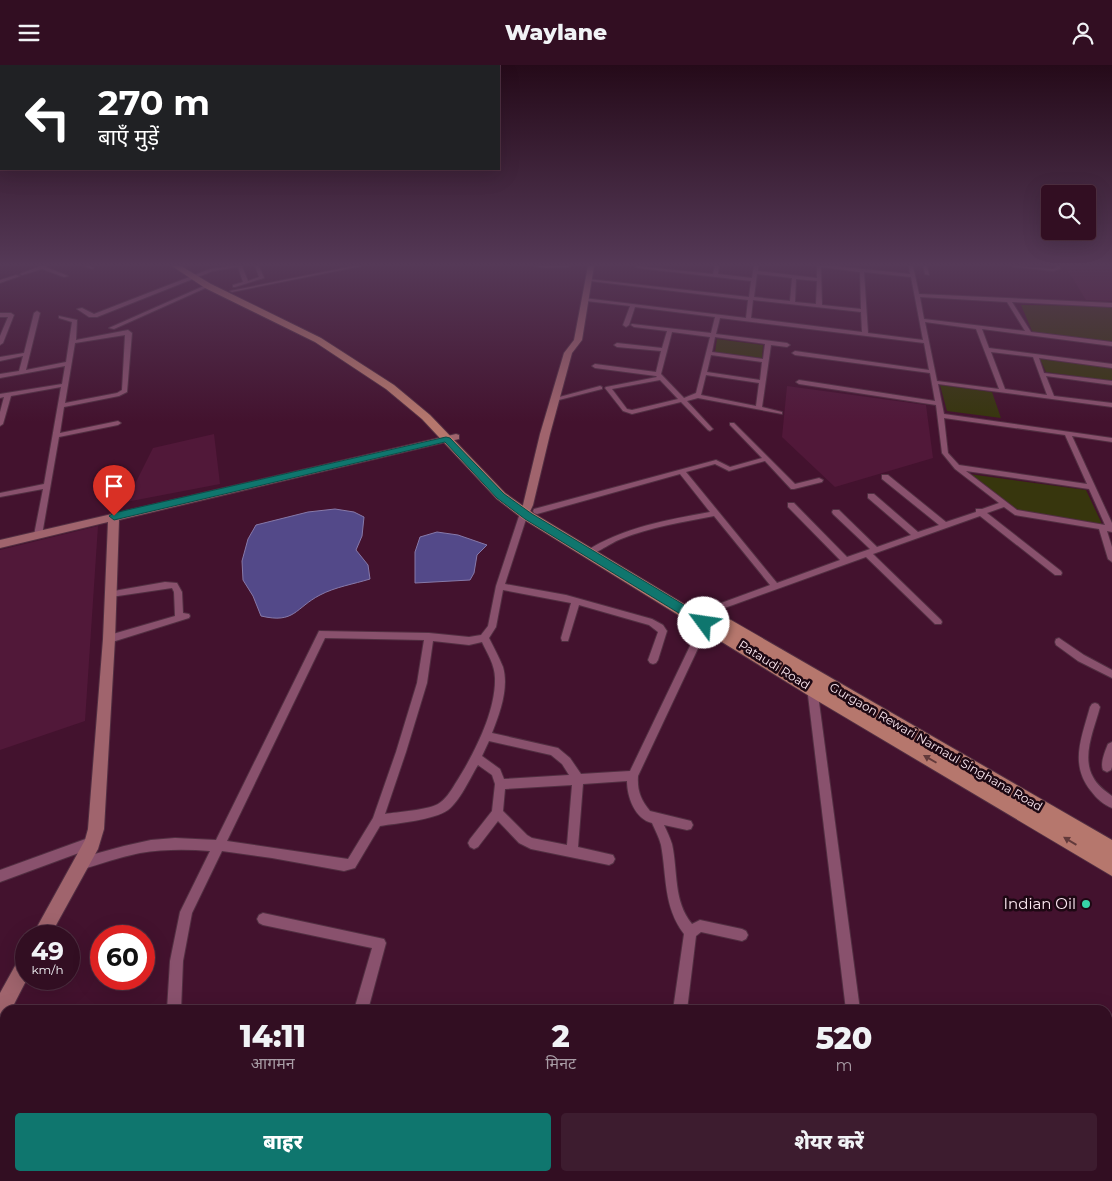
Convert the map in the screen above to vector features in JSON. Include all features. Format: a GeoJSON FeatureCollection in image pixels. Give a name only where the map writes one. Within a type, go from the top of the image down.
{"type":"FeatureCollection","features":[{"type":"Feature","properties":{"kind":"main road","name":"Pataudi Road"},"geometry":{"type":"LineString","coordinates":[[281,318],[302,329],[390,387],[452,438],[501,496],[529,510],[593,551],[814,683],[1112,866]]}},
{"type":"Feature","properties":{"kind":"main road"},"geometry":{"type":"LineString","coordinates":[[282,318],[302,329]]}},
{"type":"Feature","properties":{"kind":"main road","name":"Gurgaon Rewari Narnaul Singhana Road"},"geometry":{"type":"LineString","coordinates":[[814,683],[1112,851]]}},
{"type":"Feature","properties":{"kind":"street"},"geometry":{"type":"LineString","coordinates":[[0,343],[10,318]]}},
{"type":"Feature","properties":{"kind":"street"},"geometry":{"type":"LineString","coordinates":[[22,372],[36,318]]}},
{"type":"Feature","properties":{"kind":"street"},"geometry":{"type":"LineString","coordinates":[[38,535],[75,321],[65,318]]}},
{"type":"Feature","properties":{"kind":"street"},"geometry":{"type":"LineString","coordinates":[[112,328],[128,318]]}},
{"type":"Feature","properties":{"kind":"street"},"geometry":{"type":"LineString","coordinates":[[174,1005],[177,944],[184,920],[322,634],[429,637],[468,641],[484,638],[492,627],[500,586],[529,510],[555,399],[568,353],[578,340],[582,318]]}},
{"type":"Feature","properties":{"kind":"street"},"geometry":{"type":"LineString","coordinates":[[626,325],[628,318]]}},
{"type":"Feature","properties":{"kind":"street"},"geometry":{"type":"LineString","coordinates":[[698,396],[717,318]]}},
{"type":"Feature","properties":{"kind":"street"},"geometry":{"type":"LineString","coordinates":[[741,318],[926,342]]}},
{"type":"Feature","properties":{"kind":"street"},"geometry":{"type":"LineString","coordinates":[[864,318],[865,334]]}},
{"type":"Feature","properties":{"kind":"street"},"geometry":{"type":"LineString","coordinates":[[1019,318],[1029,334]]}},
{"type":"Feature","properties":{"kind":"street"},"geometry":{"type":"LineString","coordinates":[[1108,529],[1015,512],[957,467],[945,453],[939,404],[921,320],[1112,344]]}},
{"type":"Feature","properties":{"kind":"street"},"geometry":{"type":"LineString","coordinates":[[634,325],[787,345]]}},
{"type":"Feature","properties":{"kind":"street"},"geometry":{"type":"LineString","coordinates":[[0,329],[8,327]]}},
{"type":"Feature","properties":{"kind":"street"},"geometry":{"type":"LineString","coordinates":[[978,327],[1004,391]]}},
{"type":"Feature","properties":{"kind":"street"},"geometry":{"type":"LineString","coordinates":[[660,376],[670,330]]}},
{"type":"Feature","properties":{"kind":"street"},"geometry":{"type":"LineString","coordinates":[[60,406],[119,394],[125,391],[128,332],[72,342]]}},
{"type":"Feature","properties":{"kind":"street"},"geometry":{"type":"LineString","coordinates":[[759,408],[768,343]]}},
{"type":"Feature","properties":{"kind":"street"},"geometry":{"type":"LineString","coordinates":[[617,345],[665,350]]}},
{"type":"Feature","properties":{"kind":"street"},"geometry":{"type":"LineString","coordinates":[[988,350],[1112,366]]}},
{"type":"Feature","properties":{"kind":"street"},"geometry":{"type":"LineString","coordinates":[[709,353],[766,361]]}},
{"type":"Feature","properties":{"kind":"street"},"geometry":{"type":"LineString","coordinates":[[795,353],[932,372]]}},
{"type":"Feature","properties":{"kind":"street"},"geometry":{"type":"LineString","coordinates":[[0,359],[27,355]]}},
{"type":"Feature","properties":{"kind":"street"},"geometry":{"type":"LineString","coordinates":[[1035,356],[1052,397]]}},
{"type":"Feature","properties":{"kind":"street"},"geometry":{"type":"LineString","coordinates":[[0,376],[68,364]]}},
{"type":"Feature","properties":{"kind":"street"},"geometry":{"type":"LineString","coordinates":[[595,366],[660,376],[710,429]]}},
{"type":"Feature","properties":{"kind":"street"},"geometry":{"type":"LineString","coordinates":[[704,373],[763,382]]}},
{"type":"Feature","properties":{"kind":"street"},"geometry":{"type":"LineString","coordinates":[[1042,374],[1112,383]]}},
{"type":"Feature","properties":{"kind":"street"},"geometry":{"type":"LineString","coordinates":[[660,376],[608,388],[628,412],[698,396]]}},
{"type":"Feature","properties":{"kind":"street"},"geometry":{"type":"LineString","coordinates":[[799,382],[939,404]]}},
{"type":"Feature","properties":{"kind":"street"},"geometry":{"type":"LineString","coordinates":[[934,382],[1112,405]]}},
{"type":"Feature","properties":{"kind":"street"},"geometry":{"type":"LineString","coordinates":[[0,397],[64,385]]}},
{"type":"Feature","properties":{"kind":"street"},"geometry":{"type":"LineString","coordinates":[[555,399],[600,388]]}},
{"type":"Feature","properties":{"kind":"street"},"geometry":{"type":"LineString","coordinates":[[674,392],[780,413]]}},
{"type":"Feature","properties":{"kind":"street"},"geometry":{"type":"LineString","coordinates":[[0,424],[8,395]]}},
{"type":"Feature","properties":{"kind":"street"},"geometry":{"type":"LineString","coordinates":[[941,416],[1112,440]]}},
{"type":"Feature","properties":{"kind":"street"},"geometry":{"type":"LineString","coordinates":[[55,436],[118,423]]}},
{"type":"Feature","properties":{"kind":"street"},"geometry":{"type":"LineString","coordinates":[[732,424],[794,487],[819,480]]}},
{"type":"Feature","properties":{"kind":"street"},"geometry":{"type":"LineString","coordinates":[[1068,434],[1092,487],[1108,529],[1112,559]]}},
{"type":"Feature","properties":{"kind":"street"},"geometry":{"type":"LineString","coordinates":[[0,544],[452,438]]}},
{"type":"Feature","properties":{"kind":"street"},"geometry":{"type":"LineString","coordinates":[[529,510],[716,462],[729,469],[766,459]]}},
{"type":"Feature","properties":{"kind":"street"},"geometry":{"type":"LineString","coordinates":[[957,467],[1092,487]]}},
{"type":"Feature","properties":{"kind":"street"},"geometry":{"type":"LineString","coordinates":[[682,472],[775,586]]}},
{"type":"Feature","properties":{"kind":"street"},"geometry":{"type":"LineString","coordinates":[[885,477],[943,524]]}},
{"type":"Feature","properties":{"kind":"street"},"geometry":{"type":"LineString","coordinates":[[0,495],[46,486]]}},
{"type":"Feature","properties":{"kind":"street"},"geometry":{"type":"LineString","coordinates":[[871,496],[917,535]]}},
{"type":"Feature","properties":{"kind":"street"},"geometry":{"type":"LineString","coordinates":[[687,825],[647,816],[635,799],[631,784],[633,776],[707,619],[716,608],[877,551],[979,511],[1004,504]]}},
{"type":"Feature","properties":{"kind":"street"},"geometry":{"type":"LineString","coordinates":[[791,505],[846,561]]}},
{"type":"Feature","properties":{"kind":"street"},"geometry":{"type":"LineString","coordinates":[[979,511],[1058,573]]}},
{"type":"Feature","properties":{"kind":"street"},"geometry":{"type":"LineString","coordinates":[[836,512],[877,551]]}},
{"type":"Feature","properties":{"kind":"street"},"geometry":{"type":"LineString","coordinates":[[593,551],[613,539],[652,527],[716,513]]}},
{"type":"Feature","properties":{"kind":"street"},"geometry":{"type":"LineString","coordinates":[[47,925],[92,843],[96,829],[109,639],[114,516]]}},
{"type":"Feature","properties":{"kind":"street"},"geometry":{"type":"LineString","coordinates":[[868,554],[938,622]]}},
{"type":"Feature","properties":{"kind":"street"},"geometry":{"type":"LineString","coordinates":[[109,639],[183,617],[178,592],[174,585],[111,594]]}},
{"type":"Feature","properties":{"kind":"street"},"geometry":{"type":"LineString","coordinates":[[500,586],[576,601],[652,622],[663,631],[654,659]]}},
{"type":"Feature","properties":{"kind":"street"},"geometry":{"type":"LineString","coordinates":[[565,638],[576,601]]}},
{"type":"Feature","properties":{"kind":"street"},"geometry":{"type":"LineString","coordinates":[[80,865],[149,846],[173,844],[219,846],[344,865],[351,864],[377,821],[402,752],[422,683],[429,637]]}},
{"type":"Feature","properties":{"kind":"street"},"geometry":{"type":"LineString","coordinates":[[377,821],[438,810],[446,804],[476,758],[498,701],[500,677],[484,638]]}},
{"type":"Feature","properties":{"kind":"street"},"geometry":{"type":"LineString","coordinates":[[1059,642],[1081,658],[1112,674]]}},
{"type":"Feature","properties":{"kind":"street"},"geometry":{"type":"LineString","coordinates":[[814,683],[852,1005]]}},
{"type":"Feature","properties":{"kind":"street"},"geometry":{"type":"LineString","coordinates":[[1095,707],[1088,727],[1082,761],[1093,785],[1112,803]]}},
{"type":"Feature","properties":{"kind":"street"},"geometry":{"type":"LineString","coordinates":[[485,736],[554,751],[566,761],[578,779],[572,851]]}},
{"type":"Feature","properties":{"kind":"street"},"geometry":{"type":"LineString","coordinates":[[1106,767],[1112,747]]}},
{"type":"Feature","properties":{"kind":"street"},"geometry":{"type":"LineString","coordinates":[[474,843],[497,813],[500,784],[496,772],[476,758]]}},
{"type":"Feature","properties":{"kind":"street"},"geometry":{"type":"LineString","coordinates":[[500,784],[633,776]]}},
{"type":"Feature","properties":{"kind":"street"},"geometry":{"type":"LineString","coordinates":[[497,813],[523,839],[530,843],[609,859]]}},
{"type":"Feature","properties":{"kind":"street"},"geometry":{"type":"LineString","coordinates":[[656,818],[666,843],[668,883],[680,919],[690,932],[681,1005]]}},
{"type":"Feature","properties":{"kind":"street"},"geometry":{"type":"LineString","coordinates":[[0,876],[92,843]]}},
{"type":"Feature","properties":{"kind":"street"},"geometry":{"type":"LineString","coordinates":[[263,919],[380,943],[362,1005]]}},
{"type":"Feature","properties":{"kind":"street"},"geometry":{"type":"LineString","coordinates":[[690,932],[700,926],[742,935]]}},
{"type":"Feature","properties":{"kind":"street"},"geometry":{"type":"LineString","coordinates":[[4,1005],[15,984]]}},
{"type":"Feature","properties":{"kind":"shaded area"},"geometry":{"type":"Polygon","coordinates":[[[1027,318],[1112,318],[1112,343],[1033,333],[1027,318]]]}},
{"type":"Feature","properties":{"kind":"shaded area"},"geometry":{"type":"Polygon","coordinates":[[[717,339],[763,345],[762,358],[715,352],[717,339]]]}},
{"type":"Feature","properties":{"kind":"shaded area"},"geometry":{"type":"Polygon","coordinates":[[[1040,359],[1112,368],[1112,381],[1046,372],[1040,359]]]}},
{"type":"Feature","properties":{"kind":"shaded area"},"geometry":{"type":"Polygon","coordinates":[[[940,385],[992,392],[1001,418],[947,411],[940,385]]]}},
{"type":"Feature","properties":{"kind":"shaded area"},"geometry":{"type":"Polygon","coordinates":[[[787,386],[926,405],[933,458],[835,487],[782,437],[787,386]]]}},
{"type":"Feature","properties":{"kind":"shaded area"},"geometry":{"type":"Polygon","coordinates":[[[214,434],[220,484],[126,502],[153,448],[214,434]]]}},
{"type":"Feature","properties":{"kind":"shaded area"},"geometry":{"type":"Polygon","coordinates":[[[969,474],[1086,490],[1102,524],[1018,510],[969,474]]]}},
{"type":"Feature","properties":{"kind":"shaded area"},"geometry":{"type":"Polygon","coordinates":[[[335,509],[354,512],[364,517],[362,536],[356,550],[368,565],[370,579],[326,592],[288,616],[272,618],[261,616],[253,596],[243,580],[242,561],[248,539],[256,525],[308,512],[335,509]]]}},
{"type":"Feature","properties":{"kind":"shaded area"},"geometry":{"type":"Polygon","coordinates":[[[98,526],[85,721],[0,750],[0,550],[98,526]]]}},
{"type":"Feature","properties":{"kind":"shaded area"},"geometry":{"type":"Polygon","coordinates":[[[437,532],[458,535],[487,545],[477,555],[474,573],[470,580],[415,583],[415,552],[420,537],[437,532]]]}},
{"type":"Feature","properties":{"kind":"place","name":"Indian Oil"},"geometry":{"type":"Point","coordinates":[1086,904]}},
{"type":"Feature","properties":{"kind":"route"},"geometry":{"type":"LineString","coordinates":[[114,516],[446,439],[501,496],[528,516],[704,623]]}}]}
